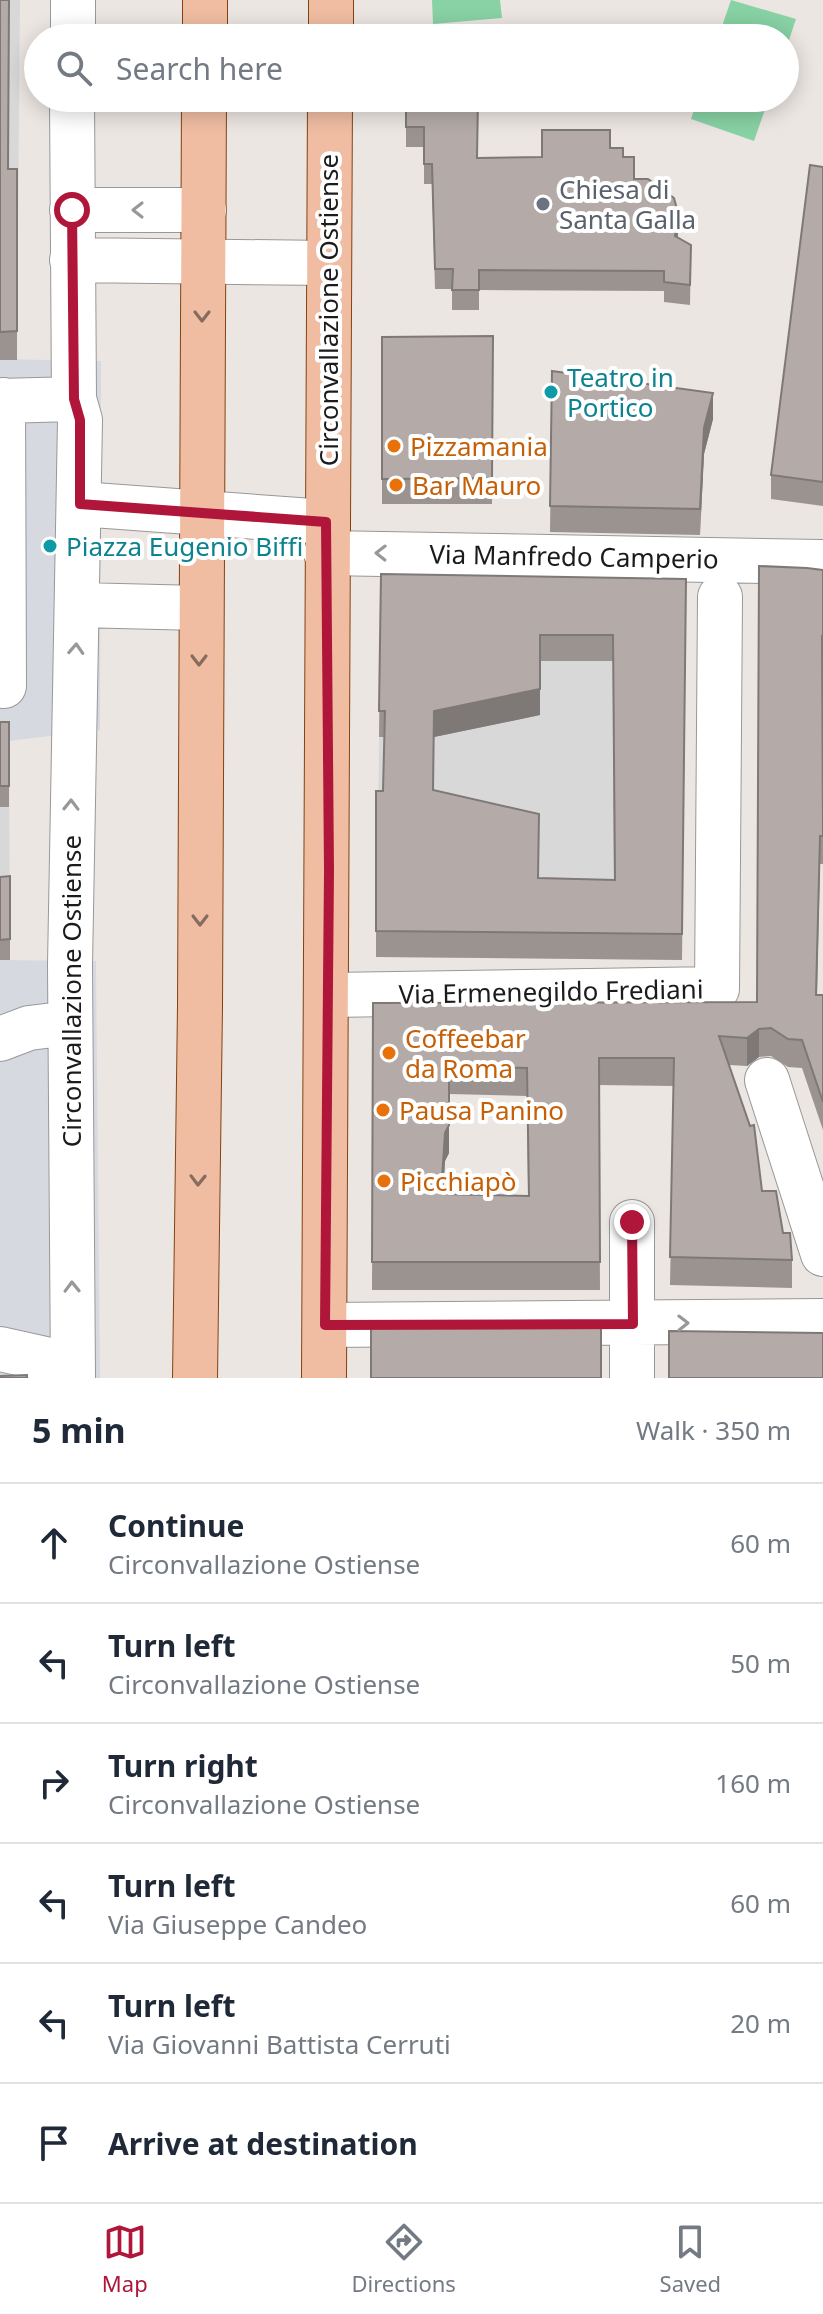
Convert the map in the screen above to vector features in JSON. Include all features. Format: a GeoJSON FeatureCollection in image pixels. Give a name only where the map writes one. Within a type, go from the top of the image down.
{"type":"FeatureCollection","features":[{"type":"Feature","properties":{"kind":"main road"},"geometry":{"type":"LineString","coordinates":[[205,0],[205,24]]}},
{"type":"Feature","properties":{"kind":"main road"},"geometry":{"type":"LineString","coordinates":[[331,0],[331,24]]}},
{"type":"Feature","properties":{"kind":"main road"},"geometry":{"type":"LineString","coordinates":[[195,1378],[204,112]]}},
{"type":"Feature","properties":{"kind":"main road","name":"Circonvallazione Ostiense"},"geometry":{"type":"LineString","coordinates":[[324,1378],[329,995],[326,537],[330,112]]}},
{"type":"Feature","properties":{"kind":"street"},"geometry":{"type":"LineString","coordinates":[[73,0],[73,24]]}},
{"type":"Feature","properties":{"kind":"street","name":"Circonvallazione Ostiense"},"geometry":{"type":"LineString","coordinates":[[72,112],[74,399],[80,420],[70,1023],[72,1371]]}},
{"type":"Feature","properties":{"kind":"street"},"geometry":{"type":"LineString","coordinates":[[72,210],[204,210]]}},
{"type":"Feature","properties":{"kind":"street"},"geometry":{"type":"LineString","coordinates":[[72,260],[329,263]]}},
{"type":"Feature","properties":{"kind":"street"},"geometry":{"type":"LineString","coordinates":[[74,399],[2,400],[2,686],[74,693]]}},
{"type":"Feature","properties":{"kind":"street"},"geometry":{"type":"LineString","coordinates":[[80,504],[201,513],[326,537]]}},
{"type":"Feature","properties":{"kind":"street","name":"Via Manfredo Camperio"},"geometry":{"type":"LineString","coordinates":[[326,537],[823,562]]}},
{"type":"Feature","properties":{"kind":"street","name":"Via Ermenegildo Frediani"},"geometry":{"type":"LineString","coordinates":[[329,995],[717,989],[720,597]]}},
{"type":"Feature","properties":{"kind":"street"},"geometry":{"type":"LineString","coordinates":[[79,605],[199,608]]}},
{"type":"Feature","properties":{"kind":"street"},"geometry":{"type":"LineString","coordinates":[[0,1039],[29,1028],[70,1023]]}},
{"type":"Feature","properties":{"kind":"street"},"geometry":{"type":"LineString","coordinates":[[767,1080],[823,1254]]}},
{"type":"Feature","properties":{"kind":"street"},"geometry":{"type":"LineString","coordinates":[[632,1222],[632,1378]]}},
{"type":"Feature","properties":{"kind":"street"},"geometry":{"type":"LineString","coordinates":[[325,1325],[823,1321]]}},
{"type":"Feature","properties":{"kind":"street"},"geometry":{"type":"LineString","coordinates":[[0,1349],[72,1371]]}},
{"type":"Feature","properties":{"kind":"shaded area"},"geometry":{"type":"Polygon","coordinates":[[[0,0],[20,0],[17,360],[0,359],[0,0]]]}},
{"type":"Feature","properties":{"kind":"shaded area","name":"Piazza Eugenio Biffi"},"geometry":{"type":"Polygon","coordinates":[[[0,359],[101,361],[100,730],[0,742],[0,359]]]}},
{"type":"Feature","properties":{"kind":"shaded area"},"geometry":{"type":"Polygon","coordinates":[[[381,600],[686,605],[682,960],[376,957],[381,600]]]}},
{"type":"Feature","properties":{"kind":"shaded area"},"geometry":{"type":"Polygon","coordinates":[[[0,742],[9,742],[10,960],[0,960],[0,742]]]}},
{"type":"Feature","properties":{"kind":"shaded area"},"geometry":{"type":"Polygon","coordinates":[[[0,960],[96,961],[100,1378],[0,1378],[0,960]]]}},
{"type":"Feature","properties":{"kind":"green space"},"geometry":{"type":"Polygon","coordinates":[[[432,0],[500,0],[502,18],[433,24],[432,0]]]}},
{"type":"Feature","properties":{"kind":"green space"},"geometry":{"type":"Polygon","coordinates":[[[731,0],[796,19],[794,24],[723,24],[731,0]]]}},
{"type":"Feature","properties":{"kind":"green space"},"geometry":{"type":"Polygon","coordinates":[[[693,112],[764,112],[754,141],[691,119],[693,112]]]}},
{"type":"Feature","properties":{"kind":"building"},"geometry":{"type":"Polygon","coordinates":[[[0,0],[9,0],[8,169],[17,169],[17,331],[0,332],[0,0]]]}},
{"type":"Feature","properties":{"kind":"building","name":"Chiesa di Santa Galla"},"geometry":{"type":"Polygon","coordinates":[[[406,112],[478,112],[477,158],[542,157],[542,130],[610,130],[610,148],[623,148],[623,157],[634,157],[634,179],[648,179],[674,198],[678,213],[675,236],[691,245],[690,285],[664,282],[664,271],[479,270],[479,290],[452,290],[453,269],[435,269],[432,164],[424,164],[424,127],[406,127],[406,112]]]}},
{"type":"Feature","properties":{"kind":"building"},"geometry":{"type":"Polygon","coordinates":[[[810,165],[823,167],[823,482],[771,475],[810,165]]]}},
{"type":"Feature","properties":{"kind":"building"},"geometry":{"type":"Polygon","coordinates":[[[493,336],[492,478],[382,479],[382,337],[493,336]]]}},
{"type":"Feature","properties":{"kind":"building"},"geometry":{"type":"Polygon","coordinates":[[[552,371],[713,393],[704,428],[700,509],[550,506],[552,371]]]}},
{"type":"Feature","properties":{"kind":"building"},"geometry":{"type":"Polygon","coordinates":[[[759,566],[823,570],[823,836],[820,836],[816,995],[823,995],[823,1102],[802,1040],[788,1039],[771,1028],[759,1029],[747,1038],[719,1036],[750,1126],[754,1125],[762,1191],[776,1191],[783,1233],[790,1233],[792,1260],[670,1257],[674,1058],[599,1058],[600,1262],[372,1262],[373,1003],[757,1002],[759,566]],[[449,1066],[449,1125],[445,1133],[441,1194],[529,1196],[527,1068],[449,1066]]]}},
{"type":"Feature","properties":{"kind":"building"},"geometry":{"type":"Polygon","coordinates":[[[381,574],[686,579],[682,934],[376,931],[376,791],[383,791],[385,711],[379,711],[381,574]],[[540,635],[540,689],[434,711],[433,790],[539,814],[538,878],[615,880],[613,635],[540,635]]]}},
{"type":"Feature","properties":{"kind":"building"},"geometry":{"type":"Polygon","coordinates":[[[0,722],[9,722],[9,786],[0,786],[0,722]]]}},
{"type":"Feature","properties":{"kind":"building"},"geometry":{"type":"Polygon","coordinates":[[[10,876],[10,939],[0,940],[0,877],[10,876]]]}},
{"type":"Feature","properties":{"kind":"building"},"geometry":{"type":"Polygon","coordinates":[[[371,1327],[601,1328],[601,1378],[371,1378],[371,1327]]]}},
{"type":"Feature","properties":{"kind":"building"},"geometry":{"type":"Polygon","coordinates":[[[669,1331],[823,1333],[823,1378],[669,1378],[669,1331]]]}},
{"type":"Feature","properties":{"kind":"building"},"geometry":{"type":"Polygon","coordinates":[[[27,1375],[27,1378],[0,1378],[0,1376],[27,1375]]]}},
{"type":"Feature","properties":{"kind":"place","name":"Chiesa di Santa Galla"},"geometry":{"type":"Point","coordinates":[543,204]}},
{"type":"Feature","properties":{"kind":"place","name":"Teatro in Portico"},"geometry":{"type":"Point","coordinates":[551,392]}},
{"type":"Feature","properties":{"kind":"place","name":"Pizzamania"},"geometry":{"type":"Point","coordinates":[394,446]}},
{"type":"Feature","properties":{"kind":"place","name":"Bar Mauro"},"geometry":{"type":"Point","coordinates":[396,485]}},
{"type":"Feature","properties":{"kind":"place","name":"Piazza Eugenio Biffi"},"geometry":{"type":"Point","coordinates":[50,546]}},
{"type":"Feature","properties":{"kind":"place","name":"Coffeebar da Roma"},"geometry":{"type":"Point","coordinates":[389,1053]}},
{"type":"Feature","properties":{"kind":"place","name":"Pausa Panino"},"geometry":{"type":"Point","coordinates":[383,1110]}},
{"type":"Feature","properties":{"kind":"place","name":"Picchiapò"},"geometry":{"type":"Point","coordinates":[384,1181]}},
{"type":"Feature","properties":{"kind":"route"},"geometry":{"type":"LineString","coordinates":[[72,210],[74,399],[80,420],[80,504],[326,522],[329,995],[325,1325],[633,1324],[632,1222]]}}]}
